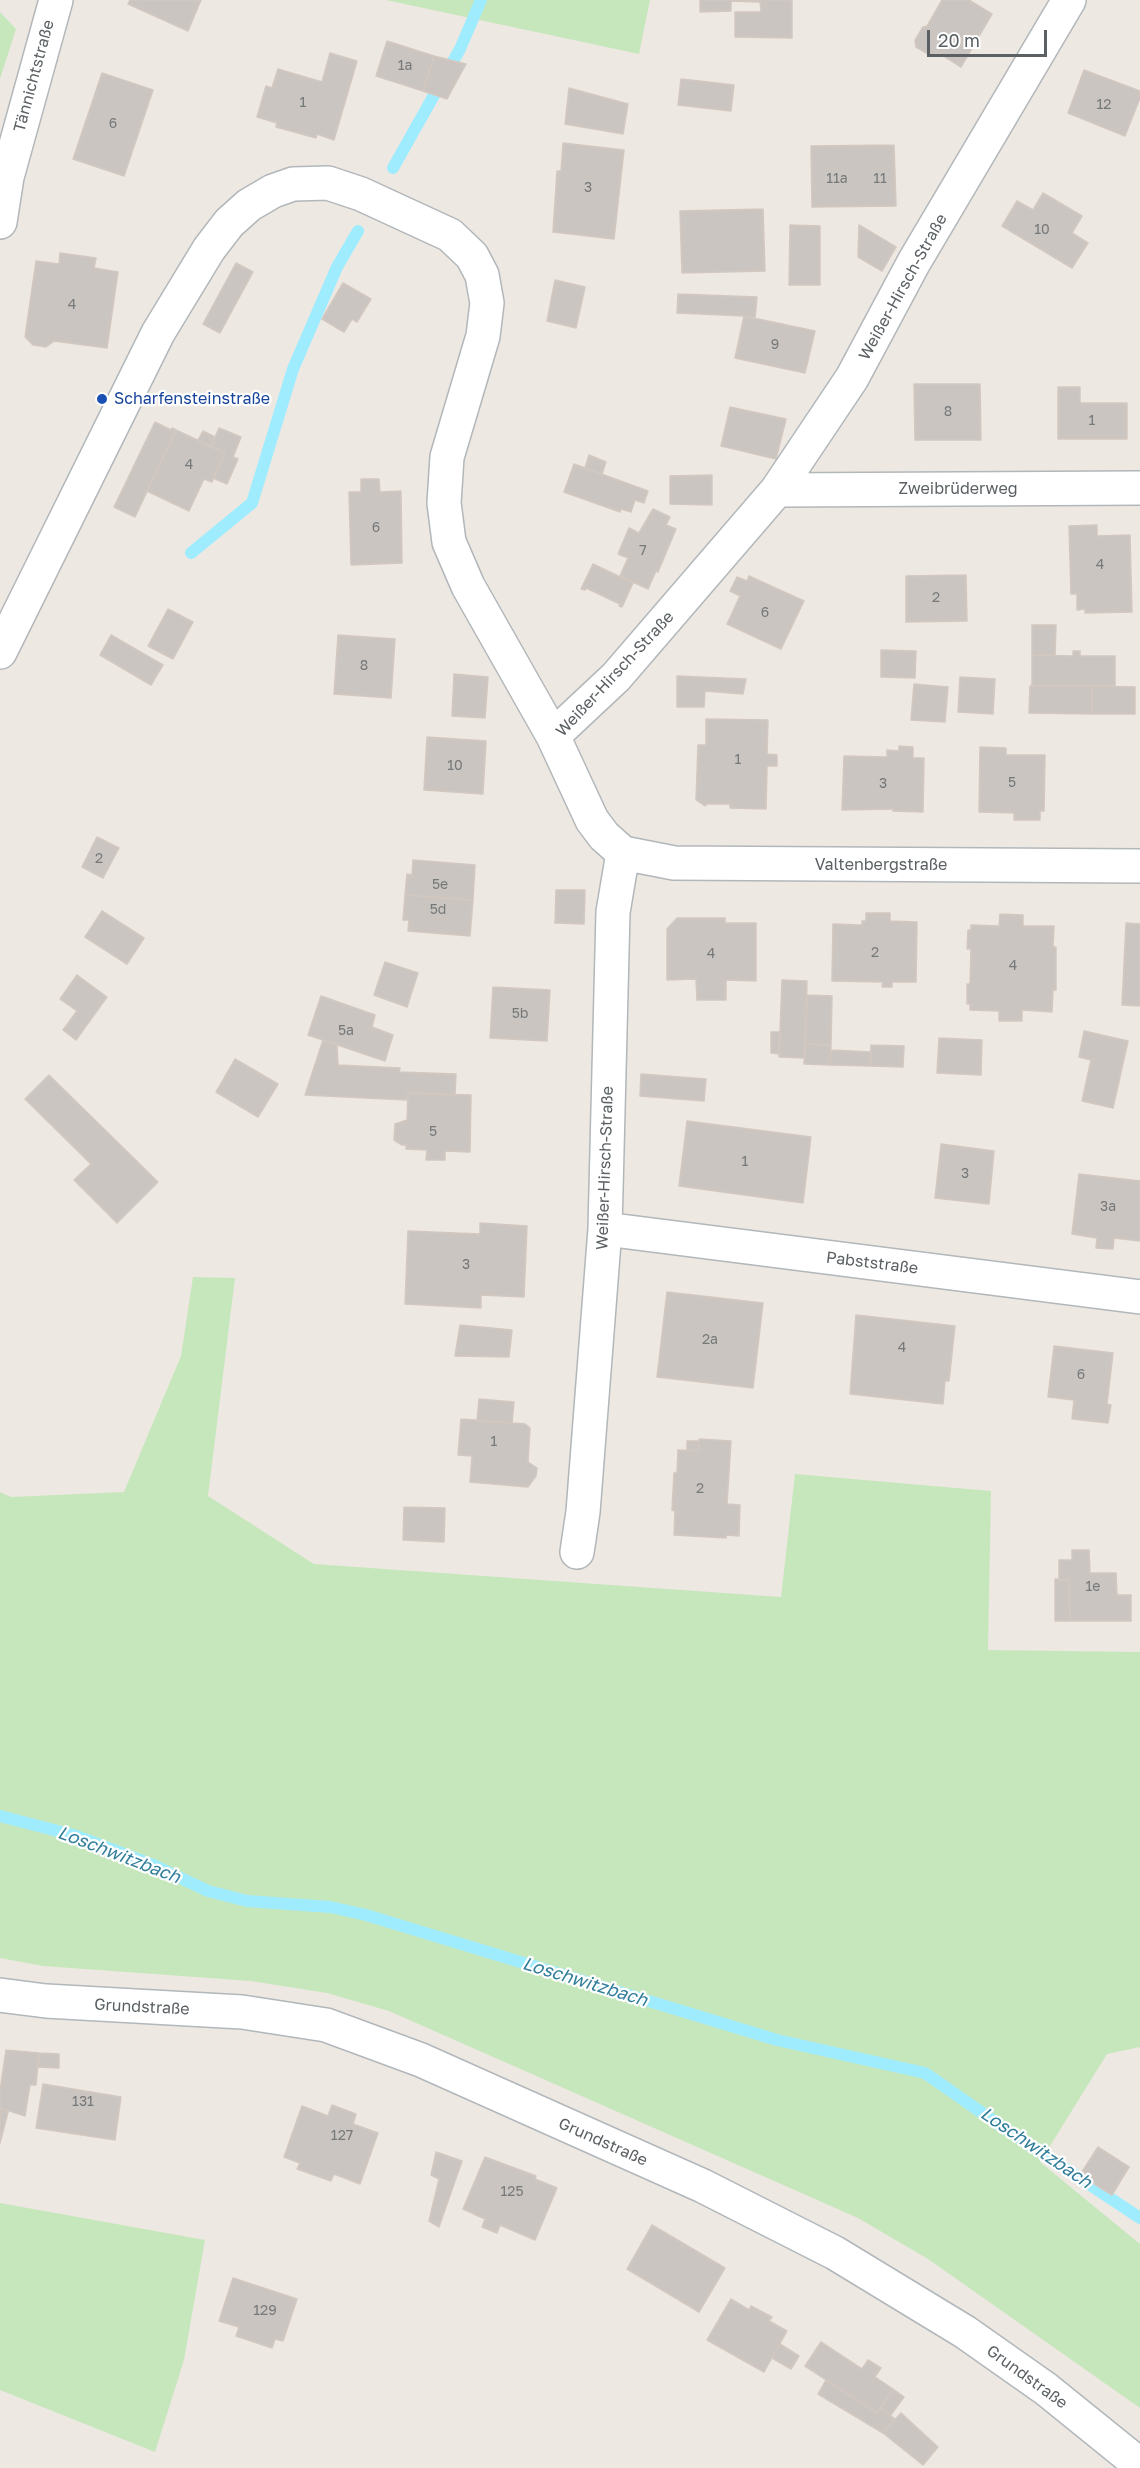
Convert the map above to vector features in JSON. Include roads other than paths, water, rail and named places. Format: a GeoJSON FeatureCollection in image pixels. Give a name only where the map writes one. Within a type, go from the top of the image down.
{"type":"FeatureCollection","features":[{"type":"Feature","properties":{"kind":"street","name":"Tännichtstraße"},"geometry":{"type":"LineString","coordinates":[[0,222],[7,177],[56,0]]}},
{"type":"Feature","properties":{"kind":"street","name":"Weißer-Hirsch-Straße"},"geometry":{"type":"LineString","coordinates":[[577,1552],[583,1512],[604,1229],[613,912],[623,853],[604,836],[592,820],[553,736],[616,677],[777,490],[852,378],[914,262],[1069,0]]}},
{"type":"Feature","properties":{"kind":"street"},"geometry":{"type":"LineString","coordinates":[[0,652],[158,333],[209,249],[229,223],[249,205],[273,190],[293,184],[328,183],[361,194],[450,235],[472,256],[482,274],[487,303],[483,336],[447,457],[444,503],[449,542],[468,586],[553,736]]}},
{"type":"Feature","properties":{"kind":"street","name":"Zweibrüderweg"},"geometry":{"type":"LineString","coordinates":[[777,490],[1140,488]]}},
{"type":"Feature","properties":{"kind":"street","name":"Valtenbergstraße"},"geometry":{"type":"LineString","coordinates":[[623,853],[674,863],[1140,866]]}},
{"type":"Feature","properties":{"kind":"street","name":"Pabststraße"},"geometry":{"type":"LineString","coordinates":[[604,1229],[1140,1297]]}},
{"type":"Feature","properties":{"kind":"street","name":"Grundstraße"},"geometry":{"type":"LineString","coordinates":[[0,1995],[46,2001],[263,2016],[326,2025],[410,2055],[703,2186],[835,2253],[965,2332],[1046,2390],[1140,2464]]}},
{"type":"Feature","properties":{"kind":"waterway"},"geometry":{"type":"LineString","coordinates":[[393,168],[460,49],[481,0]]}},
{"type":"Feature","properties":{"kind":"waterway"},"geometry":{"type":"LineString","coordinates":[[191,553],[252,503],[293,369],[337,267],[358,231]]}},
{"type":"Feature","properties":{"kind":"waterway","name":"Loschwitzbach"},"geometry":{"type":"LineString","coordinates":[[0,1816],[77,1836],[151,1864],[208,1891],[247,1901],[330,1907],[366,1915],[777,2040],[925,2073],[1140,2218]]}},
{"type":"Feature","properties":{"kind":"place","name":"Scharfensteinstraße"},"geometry":{"type":"Point","coordinates":[102,399]}}]}
